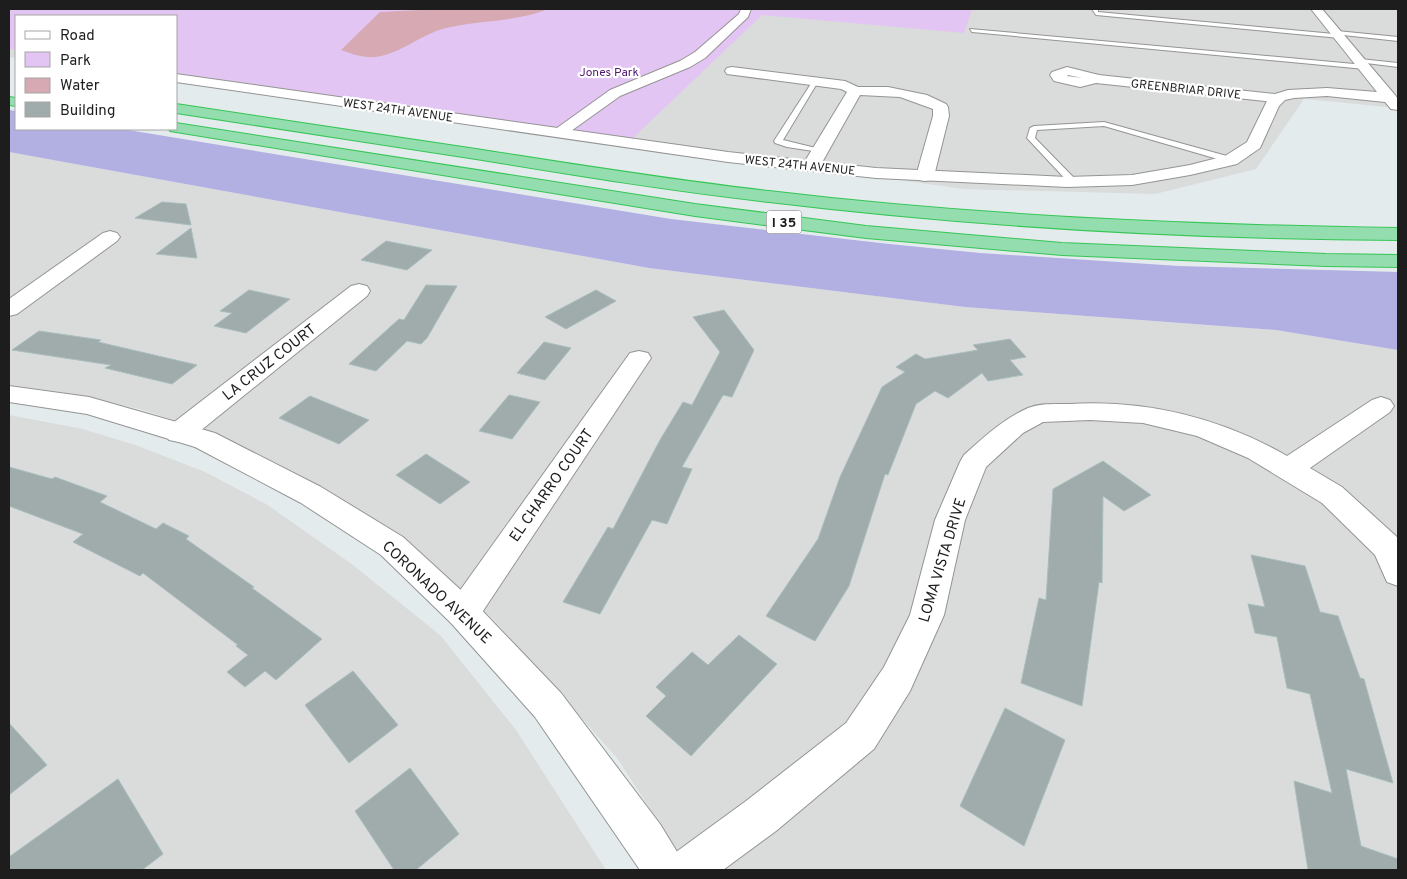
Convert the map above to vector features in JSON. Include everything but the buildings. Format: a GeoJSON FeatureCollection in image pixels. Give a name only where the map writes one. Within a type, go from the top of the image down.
{"type":"FeatureCollection","features":[{"type":"Feature","properties":{"kind":"highway","name":"I 35"},"geometry":{"type":"LineString","coordinates":[[178,108],[601,174],[804,201],[951,215],[1129,227],[1224,231],[1398,234]]}},
{"type":"Feature","properties":{"kind":"highway","name":"I 35"},"geometry":{"type":"LineString","coordinates":[[178,128],[695,210],[866,232],[1062,249],[1326,260],[1398,261]]}},
{"type":"Feature","properties":{"kind":"street"},"geometry":{"type":"LineString","coordinates":[[558,133],[615,93],[685,64],[700,55],[744,15],[746,9]]}},
{"type":"Feature","properties":{"kind":"street"},"geometry":{"type":"LineString","coordinates":[[1316,9],[1395,103]]}},
{"type":"Feature","properties":{"kind":"street"},"geometry":{"type":"LineString","coordinates":[[732,71],[816,80],[845,85],[855,91],[911,96],[929,101],[941,107],[941,116],[925,176]]}},
{"type":"Feature","properties":{"kind":"street","name":"WEST 24TH AVENUE"},"geometry":{"type":"LineString","coordinates":[[178,78],[728,157],[876,173],[1073,182],[1132,180],[1190,170],[1231,160],[1254,145],[1275,98]]}},
{"type":"Feature","properties":{"kind":"street","name":"GREENBRIAR DRIVE"},"geometry":{"type":"LineString","coordinates":[[1096,79],[1275,98]]}},
{"type":"Feature","properties":{"kind":"street"},"geometry":{"type":"LineString","coordinates":[[811,166],[855,91]]}},
{"type":"Feature","properties":{"kind":"street"},"geometry":{"type":"LineString","coordinates":[[1275,98],[1283,94],[1300,92],[1327,92],[1395,103]]}},
{"type":"Feature","properties":{"kind":"street"},"geometry":{"type":"LineString","coordinates":[[9,309],[110,237]]}},
{"type":"Feature","properties":{"kind":"street","name":"LA CRUZ COURT"},"geometry":{"type":"LineString","coordinates":[[179,432],[359,291]]}},
{"type":"Feature","properties":{"kind":"street","name":"EL CHARRO COURT"},"geometry":{"type":"LineString","coordinates":[[463,612],[639,358]]}},
{"type":"Feature","properties":{"kind":"street","name":"CORONADO AVENUE"},"geometry":{"type":"LineString","coordinates":[[9,394],[89,406],[205,440],[311,495],[392,546],[463,612],[548,705],[645,839],[664,870]]}},
{"type":"Feature","properties":{"kind":"street"},"geometry":{"type":"LineString","coordinates":[[1288,469],[1381,406]]}},
{"type":"Feature","properties":{"kind":"street","name":"LOMA VISTA DRIVE"},"geometry":{"type":"LineString","coordinates":[[687,870],[762,816],[860,736],[896,678],[927,615],[950,520],[974,462],[1013,427],[1038,414],[1090,411],[1144,414],[1205,429],[1258,451],[1332,495],[1388,548],[1398,573]]}},
{"type":"Feature","properties":{"kind":"lane"},"geometry":{"type":"LineString","coordinates":[[1095,9],[1096,13],[1398,39]]}},
{"type":"Feature","properties":{"kind":"lane"},"geometry":{"type":"LineString","coordinates":[[972,30],[1362,64],[1398,65]]}},
{"type":"Feature","properties":{"kind":"lane"},"geometry":{"type":"LineString","coordinates":[[816,80],[778,141],[820,150]]}},
{"type":"Feature","properties":{"kind":"lane"},"geometry":{"type":"LineString","coordinates":[[1073,182],[1031,138],[1034,128],[1104,124],[1231,160]]}},
{"type":"Feature","properties":{"kind":"shaded area"},"geometry":{"type":"Polygon","coordinates":[[[9,9],[1398,9],[1398,108],[1304,99],[1256,169],[1155,194],[964,189],[178,80],[178,15],[15,15],[15,58],[9,57],[9,9]]]}},
{"type":"Feature","properties":{"kind":"shaded area"},"geometry":{"type":"Polygon","coordinates":[[[9,110],[15,111],[15,130],[128,130],[671,219],[980,253],[1179,266],[1398,272],[1398,350],[1276,330],[965,307],[649,268],[9,152],[9,110]]]}},
{"type":"Feature","properties":{"kind":"shaded area"},"geometry":{"type":"Polygon","coordinates":[[[9,152],[649,268],[965,307],[1276,330],[1398,350],[1398,870],[690,870],[617,758],[494,620],[401,537],[302,476],[214,433],[140,409],[66,393],[9,385],[9,152]]]}},
{"type":"Feature","properties":{"kind":"shaded area"},"geometry":{"type":"Polygon","coordinates":[[[9,415],[83,429],[138,446],[205,472],[266,504],[353,565],[441,636],[516,730],[606,870],[9,870],[9,415]]]}},
{"type":"Feature","properties":{"kind":"green space","name":"Jones Park"},"geometry":{"type":"Polygon","coordinates":[[[9,9],[972,9],[964,33],[762,15],[632,139],[178,73],[178,15],[15,15],[15,50],[9,49],[9,9]]]}},
{"type":"Feature","properties":{"kind":"water"},"geometry":{"type":"Polygon","coordinates":[[[441,9],[548,9],[510,19],[446,28],[394,52],[375,57],[366,57],[341,50],[380,12],[441,9]]]}}]}
